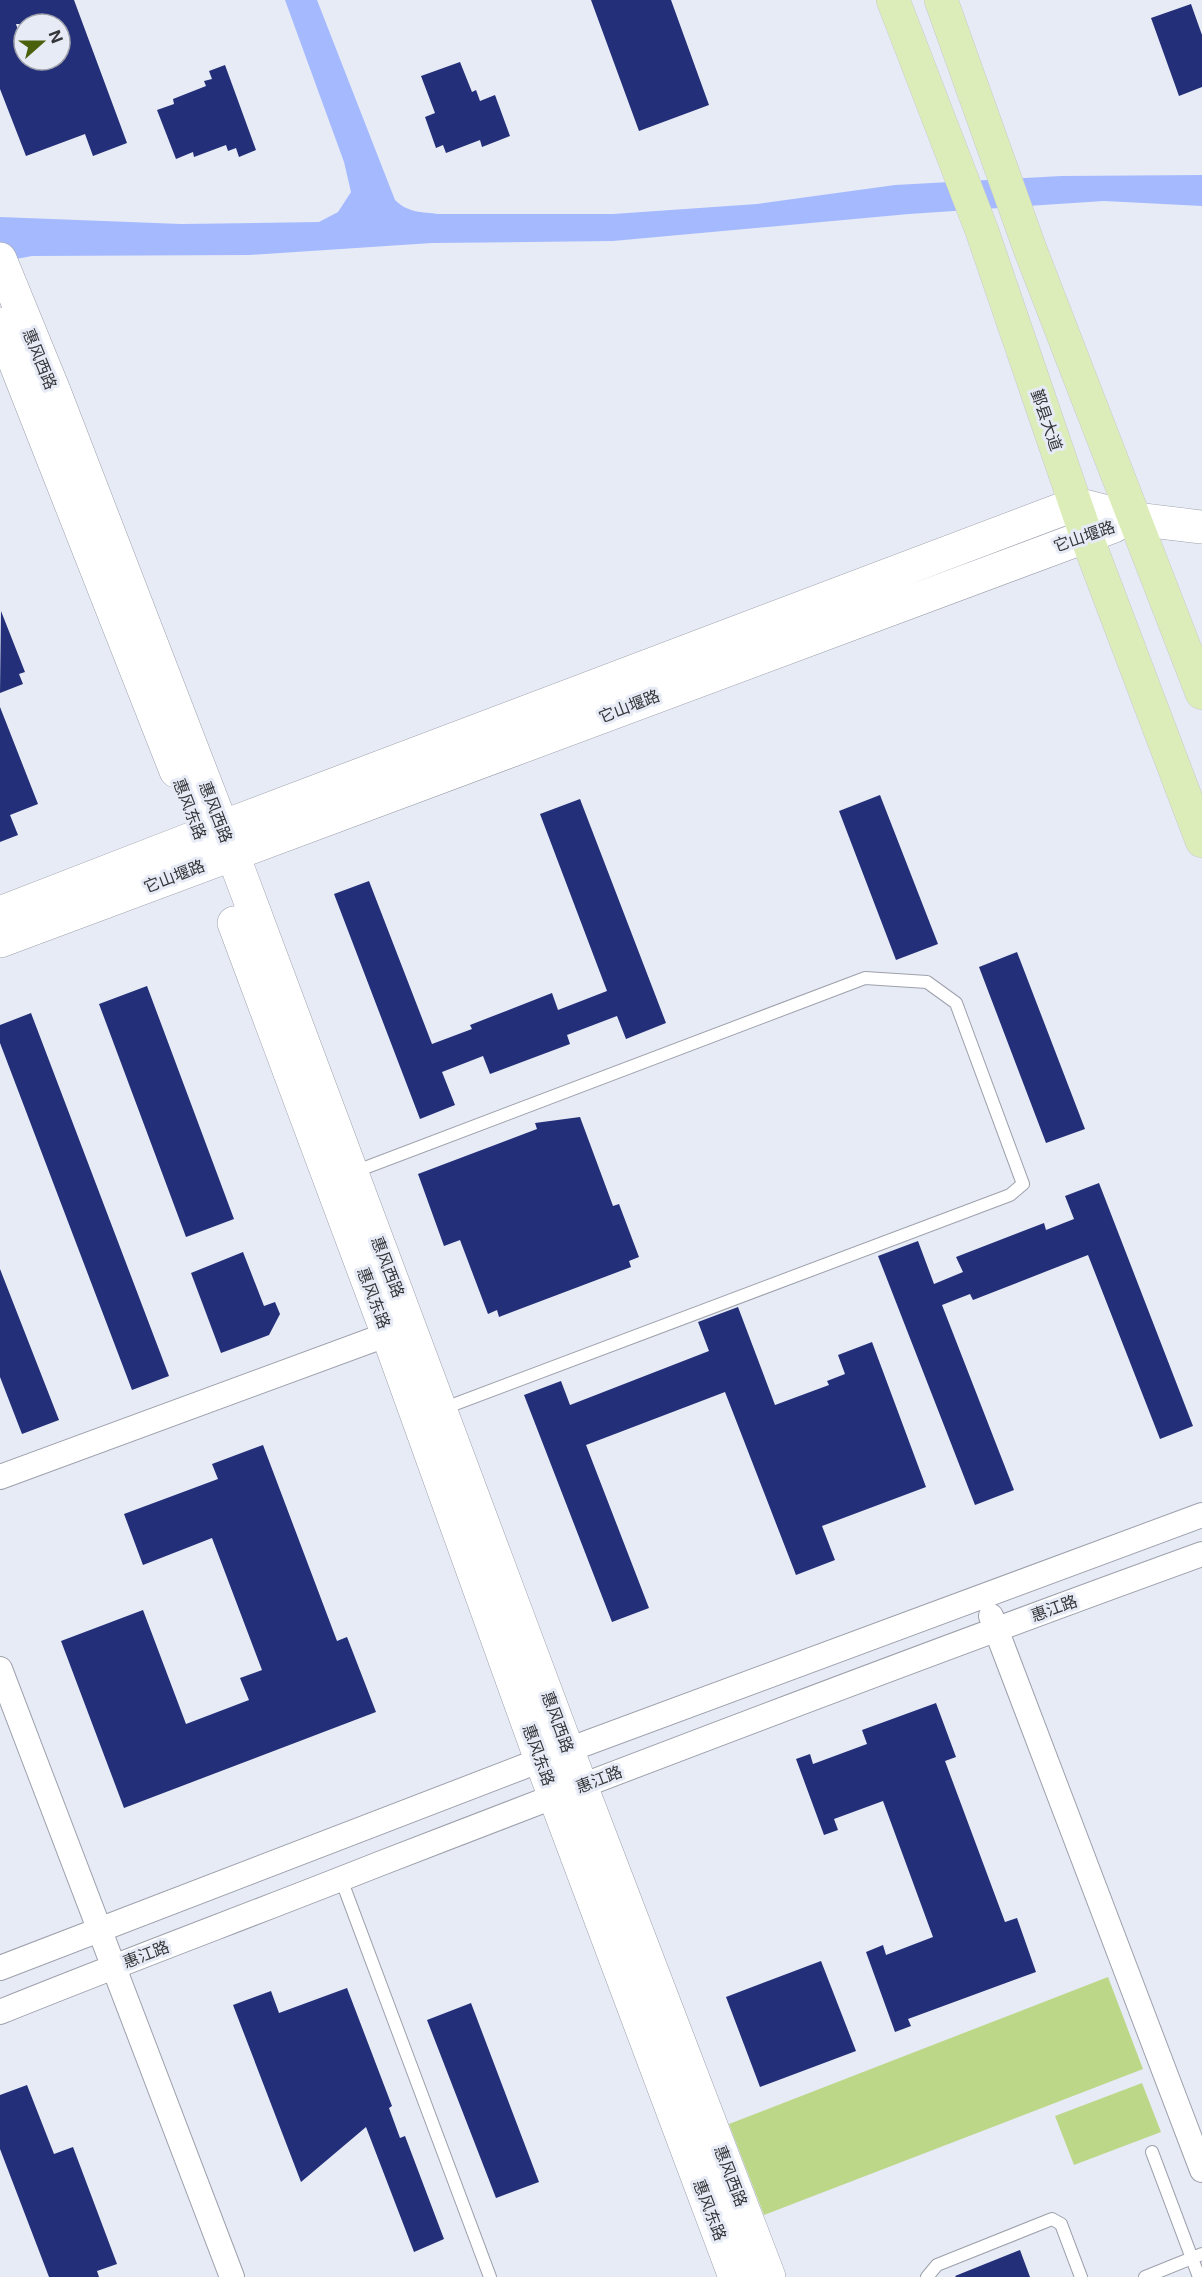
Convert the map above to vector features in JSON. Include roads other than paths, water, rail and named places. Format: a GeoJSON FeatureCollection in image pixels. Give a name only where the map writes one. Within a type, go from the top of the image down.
{"type":"FeatureCollection","features":[{"type":"Feature","properties":{"kind":"main road","name":"鄞县大道"},"geometry":{"type":"LineString","coordinates":[[893,0],[982,231],[1086,535],[1202,841]]}},
{"type":"Feature","properties":{"kind":"main road"},"geometry":{"type":"LineString","coordinates":[[940,0],[1030,249],[1202,693]]}},
{"type":"Feature","properties":{"kind":"street","name":"惠风西路"},"geometry":{"type":"LineString","coordinates":[[2,266],[54,392],[217,845]]}},
{"type":"Feature","properties":{"kind":"street","name":"惠风东路"},"geometry":{"type":"LineString","coordinates":[[0,324],[217,845],[341,1177]]}},
{"type":"Feature","properties":{"kind":"street","name":"它山堰路"},"geometry":{"type":"LineString","coordinates":[[0,941],[217,845],[1076,504],[1135,519]]}},
{"type":"Feature","properties":{"kind":"street","name":"它山堰路"},"geometry":{"type":"LineString","coordinates":[[0,913],[217,845],[1135,519]]}},
{"type":"Feature","properties":{"kind":"street"},"geometry":{"type":"LineString","coordinates":[[1135,519],[1202,526]]}},
{"type":"Feature","properties":{"kind":"street","name":"惠风西路"},"geometry":{"type":"LineString","coordinates":[[341,1177],[568,1791],[769,2277]]}},
{"type":"Feature","properties":{"kind":"street"},"geometry":{"type":"LineString","coordinates":[[0,1477],[399,1330]]}},
{"type":"Feature","properties":{"kind":"street"},"geometry":{"type":"LineString","coordinates":[[0,1968],[555,1756],[1202,1515]]}},
{"type":"Feature","properties":{"kind":"street","name":"惠江路"},"geometry":{"type":"LineString","coordinates":[[0,2012],[568,1791],[996,1629],[1202,1554]]}},
{"type":"Feature","properties":{"kind":"street"},"geometry":{"type":"LineString","coordinates":[[983,1596],[1202,2170]]}},
{"type":"Feature","properties":{"kind":"street"},"geometry":{"type":"LineString","coordinates":[[0,1669],[232,2277]]}},
{"type":"Feature","properties":{"kind":"street","name":"惠风东路"},"geometry":{"type":"LineString","coordinates":[[568,1791],[735,2277]]}},
{"type":"Feature","properties":{"kind":"lane"},"geometry":{"type":"LineString","coordinates":[[341,1177],[865,978],[927,982],[956,1004],[1016,1162],[1023,1184],[1010,1196],[429,1414]]}},
{"type":"Feature","properties":{"kind":"lane"},"geometry":{"type":"LineString","coordinates":[[341,1880],[490,2277]]}},
{"type":"Feature","properties":{"kind":"lane"},"geometry":{"type":"LineString","coordinates":[[1152,2152],[1197,2256],[1199,2277]]}},
{"type":"Feature","properties":{"kind":"lane"},"geometry":{"type":"LineString","coordinates":[[927,2277],[937,2265],[1052,2219],[1061,2224],[1080,2277]]}},
{"type":"Feature","properties":{"kind":"lane"},"geometry":{"type":"LineString","coordinates":[[1145,2277],[1197,2256]]}},
{"type":"Feature","properties":{"kind":"water"},"geometry":{"type":"Polygon","coordinates":[[[285,0],[317,0],[395,200],[416,211],[439,214],[613,214],[757,204],[895,185],[1061,176],[1202,175],[1202,206],[1104,201],[909,214],[613,241],[432,243],[250,255],[32,256],[0,262],[0,217],[181,224],[319,222],[338,212],[351,192],[344,162],[285,0]]]}}]}
